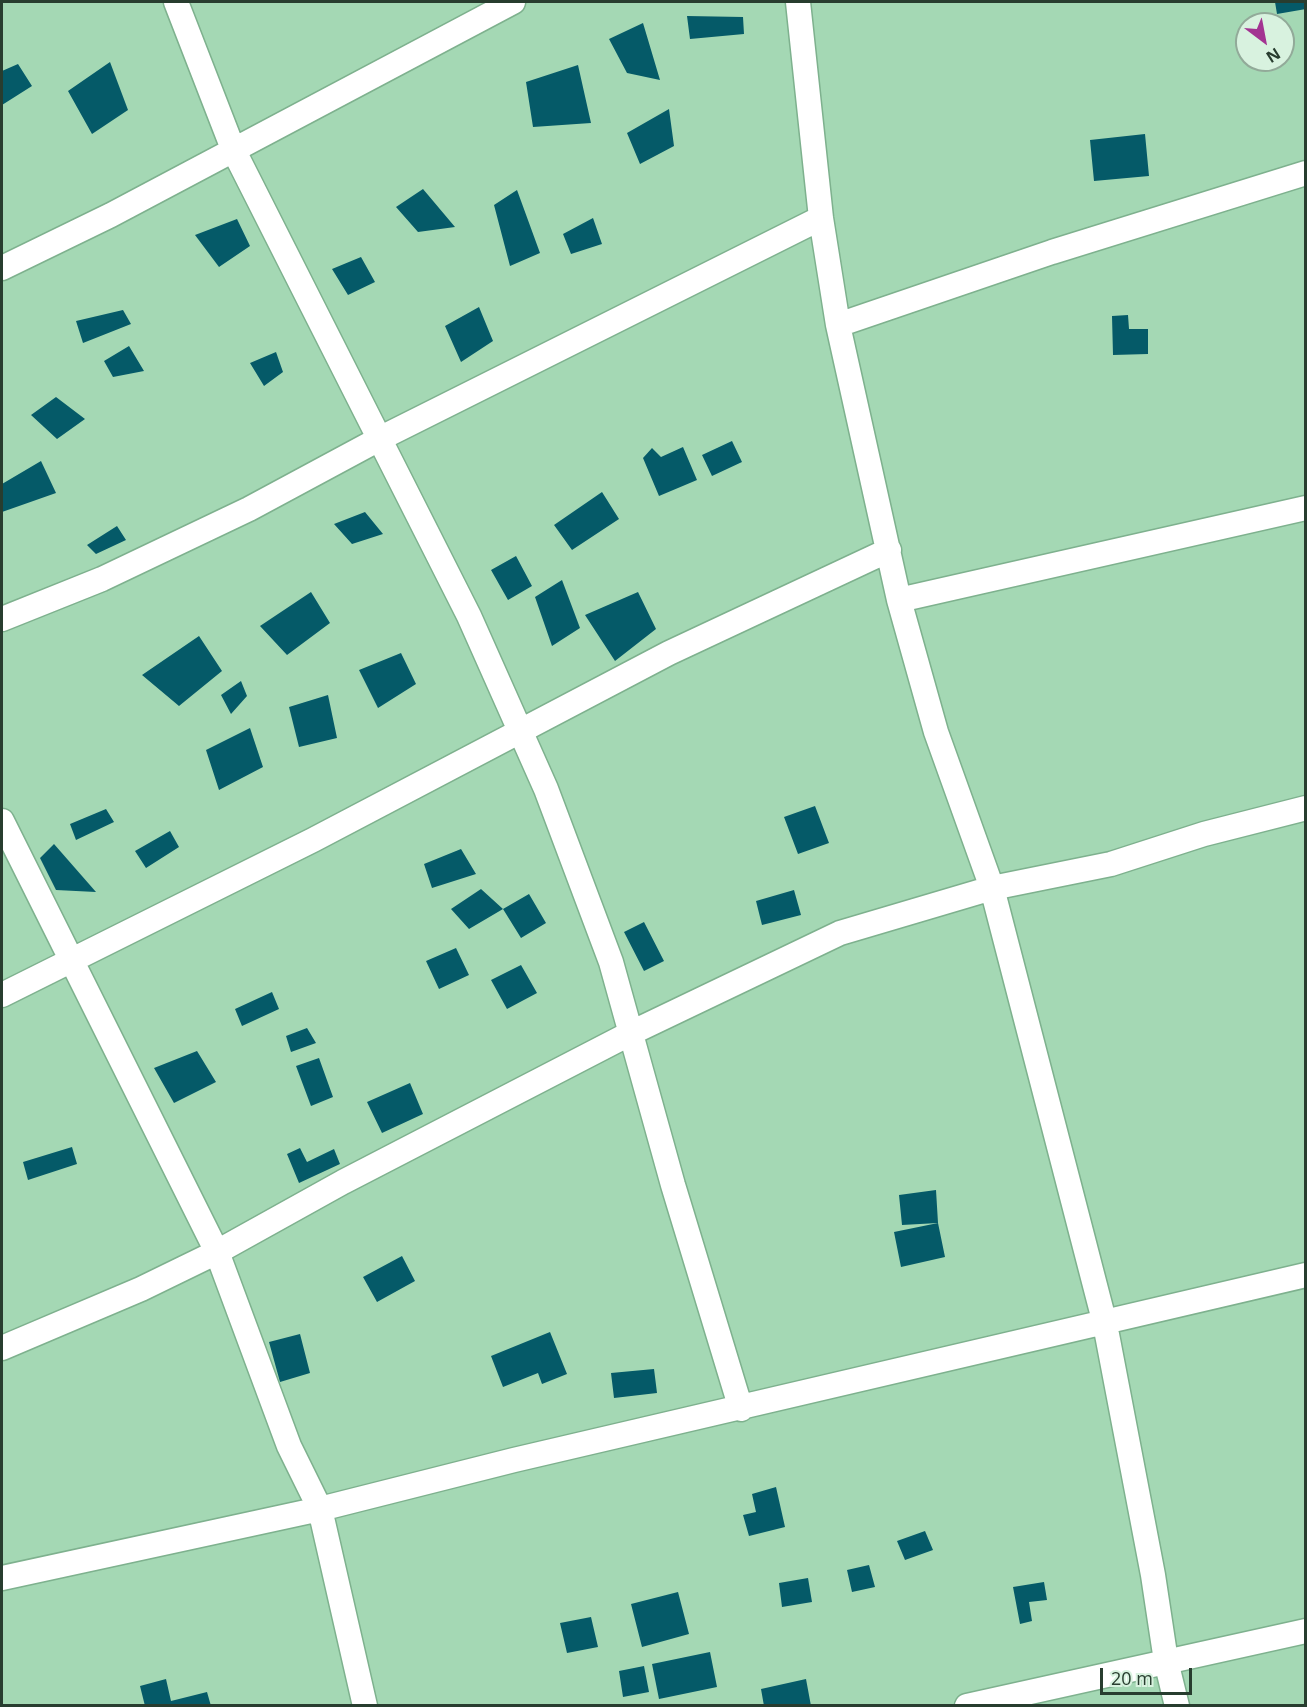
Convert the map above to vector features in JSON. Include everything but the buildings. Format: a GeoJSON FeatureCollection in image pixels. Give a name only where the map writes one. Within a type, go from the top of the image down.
{"type":"FeatureCollection","features":[{"type":"Feature","properties":{"kind":"street"},"geometry":{"type":"LineString","coordinates":[[176,2],[233,149],[381,438],[469,615],[522,730],[611,962],[741,1409]]}},
{"type":"Feature","properties":{"kind":"street"},"geometry":{"type":"LineString","coordinates":[[2,268],[111,215],[513,2]]}},
{"type":"Feature","properties":{"kind":"street"},"geometry":{"type":"LineString","coordinates":[[798,2],[821,218],[838,325],[899,600],[936,732],[992,888],[1105,1324],[1153,1575],[1166,1661],[1177,1706]]}},
{"type":"Feature","properties":{"kind":"street"},"geometry":{"type":"LineString","coordinates":[[838,325],[1052,252],[1305,173]]}},
{"type":"Feature","properties":{"kind":"street"},"geometry":{"type":"LineString","coordinates":[[2,619],[102,579],[249,509],[381,438],[821,218]]}},
{"type":"Feature","properties":{"kind":"street"},"geometry":{"type":"LineString","coordinates":[[899,600],[1305,508]]}},
{"type":"Feature","properties":{"kind":"street"},"geometry":{"type":"LineString","coordinates":[[2,995],[313,840],[669,653],[889,550]]}},
{"type":"Feature","properties":{"kind":"street"},"geometry":{"type":"LineString","coordinates":[[2,1348],[141,1289],[217,1252],[343,1182],[631,1033],[840,933],[992,888],[1111,864],[1204,834],[1305,808]]}},
{"type":"Feature","properties":{"kind":"street"},"geometry":{"type":"LineString","coordinates":[[2,821],[69,960],[217,1252],[289,1446],[320,1509],[365,1706]]}},
{"type":"Feature","properties":{"kind":"street"},"geometry":{"type":"LineString","coordinates":[[2,1578],[320,1509],[514,1460],[1105,1324],[1305,1275]]}},
{"type":"Feature","properties":{"kind":"street"},"geometry":{"type":"LineString","coordinates":[[967,1706],[1305,1631]]}}]}
